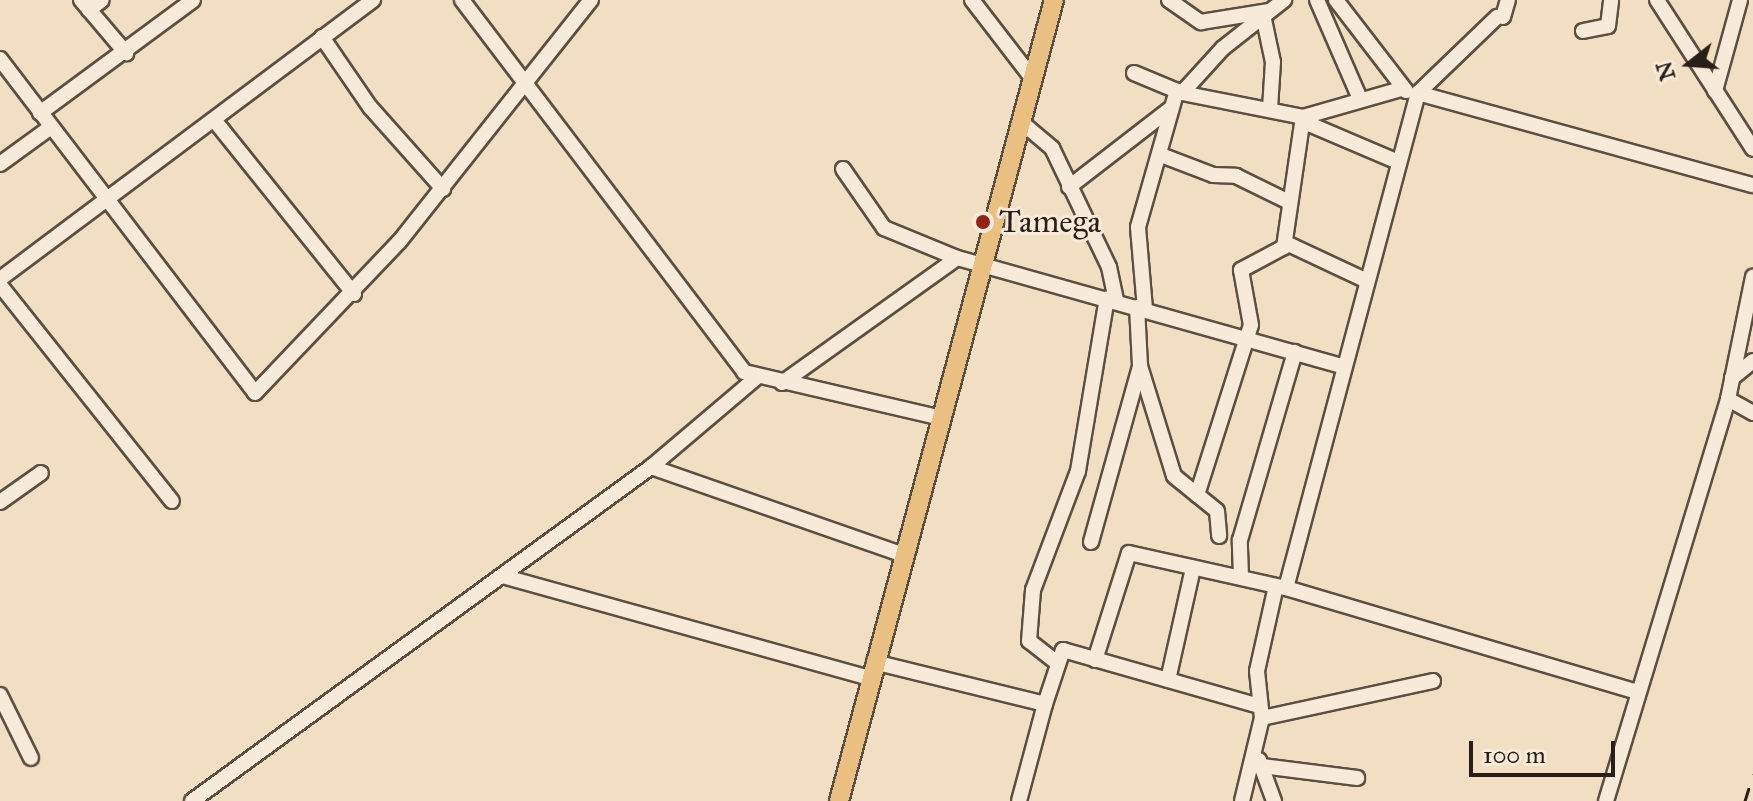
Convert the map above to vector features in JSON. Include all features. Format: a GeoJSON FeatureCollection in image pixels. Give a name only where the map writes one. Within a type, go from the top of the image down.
{"type":"FeatureCollection","features":[{"type":"Feature","properties":{"kind":"main road"},"geometry":{"type":"LineString","coordinates":[[839,801],[1054,0]]}},
{"type":"Feature","properties":{"kind":"street"},"geometry":{"type":"LineString","coordinates":[[102,0],[85,5],[126,53]]}},
{"type":"Feature","properties":{"kind":"street"},"geometry":{"type":"LineString","coordinates":[[40,113],[126,53],[193,0]]}},
{"type":"Feature","properties":{"kind":"street"},"geometry":{"type":"LineString","coordinates":[[172,501],[1,278],[373,0]]}},
{"type":"Feature","properties":{"kind":"street"},"geometry":{"type":"LineString","coordinates":[[462,0],[738,366],[756,378],[942,418]]}},
{"type":"Feature","properties":{"kind":"street"},"geometry":{"type":"LineString","coordinates":[[0,59],[255,393],[354,294],[443,189],[591,0]]}},
{"type":"Feature","properties":{"kind":"street"},"geometry":{"type":"LineString","coordinates":[[972,0],[1032,78]]}},
{"type":"Feature","properties":{"kind":"street"},"geometry":{"type":"LineString","coordinates":[[1169,0],[1201,22],[1266,13]]}},
{"type":"Feature","properties":{"kind":"street"},"geometry":{"type":"LineString","coordinates":[[1091,542],[1140,366],[1138,227],[1161,155],[1170,109],[1179,92],[1284,0]]}},
{"type":"Feature","properties":{"kind":"street"},"geometry":{"type":"LineString","coordinates":[[1317,0],[1360,99]]}},
{"type":"Feature","properties":{"kind":"street"},"geometry":{"type":"LineString","coordinates":[[1336,0],[1401,89],[1753,185]]}},
{"type":"Feature","properties":{"kind":"street"},"geometry":{"type":"LineString","coordinates":[[1242,801],[1258,760],[1261,712],[1257,671],[1417,95],[1500,17],[1508,0]]}},
{"type":"Feature","properties":{"kind":"street"},"geometry":{"type":"LineString","coordinates":[[1583,31],[1608,26],[1611,0]]}},
{"type":"Feature","properties":{"kind":"street"},"geometry":{"type":"LineString","coordinates":[[1657,0],[1753,149]]}},
{"type":"Feature","properties":{"kind":"street"},"geometry":{"type":"LineString","coordinates":[[1715,91],[1740,0]]}},
{"type":"Feature","properties":{"kind":"street"},"geometry":{"type":"LineString","coordinates":[[1266,13],[1272,54],[1270,109]]}},
{"type":"Feature","properties":{"kind":"street"},"geometry":{"type":"LineString","coordinates":[[322,37],[370,107],[443,189]]}},
{"type":"Feature","properties":{"kind":"street"},"geometry":{"type":"LineString","coordinates":[[1134,73],[1179,92],[1270,109],[1303,119],[1398,162]]}},
{"type":"Feature","properties":{"kind":"street"},"geometry":{"type":"LineString","coordinates":[[1303,119],[1360,99],[1401,89]]}},
{"type":"Feature","properties":{"kind":"street"},"geometry":{"type":"LineString","coordinates":[[1069,187],[1170,109]]}},
{"type":"Feature","properties":{"kind":"street"},"geometry":{"type":"LineString","coordinates":[[1286,243],[1289,202],[1303,119]]}},
{"type":"Feature","properties":{"kind":"street"},"geometry":{"type":"LineString","coordinates":[[215,121],[354,294]]}},
{"type":"Feature","properties":{"kind":"street"},"geometry":{"type":"LineString","coordinates":[[1020,121],[1045,139],[1109,267],[1112,299],[1078,471],[1033,590],[1029,641],[1056,662]]}},
{"type":"Feature","properties":{"kind":"street"},"geometry":{"type":"LineString","coordinates":[[0,164],[51,127]]}},
{"type":"Feature","properties":{"kind":"street"},"geometry":{"type":"LineString","coordinates":[[1161,155],[1213,175],[1236,176],[1289,202]]}},
{"type":"Feature","properties":{"kind":"street"},"geometry":{"type":"LineString","coordinates":[[843,169],[884,228],[957,258],[982,262],[1340,366]]}},
{"type":"Feature","properties":{"kind":"street"},"geometry":{"type":"LineString","coordinates":[[1286,243],[1365,280]]}},
{"type":"Feature","properties":{"kind":"street"},"geometry":{"type":"LineString","coordinates":[[1197,495],[1248,338],[1252,309],[1243,265],[1286,243]]}},
{"type":"Feature","properties":{"kind":"street"},"geometry":{"type":"LineString","coordinates":[[782,383],[957,258]]}},
{"type":"Feature","properties":{"kind":"street"},"geometry":{"type":"LineString","coordinates":[[1606,801],[1634,691],[1728,399],[1753,277]]}},
{"type":"Feature","properties":{"kind":"street"},"geometry":{"type":"LineString","coordinates":[[1241,577],[1240,540],[1295,352]]}},
{"type":"Feature","properties":{"kind":"street"},"geometry":{"type":"LineString","coordinates":[[1732,379],[1753,361]]}},
{"type":"Feature","properties":{"kind":"street"},"geometry":{"type":"LineString","coordinates":[[1140,366],[1174,476],[1217,511],[1219,536]]}},
{"type":"Feature","properties":{"kind":"street"},"geometry":{"type":"LineString","coordinates":[[192,801],[651,467],[756,378]]}},
{"type":"Feature","properties":{"kind":"street"},"geometry":{"type":"LineString","coordinates":[[1728,399],[1753,413]]}},
{"type":"Feature","properties":{"kind":"street"},"geometry":{"type":"LineString","coordinates":[[651,467],[904,555]]}},
{"type":"Feature","properties":{"kind":"street"},"geometry":{"type":"LineString","coordinates":[[0,502],[41,473]]}},
{"type":"Feature","properties":{"kind":"street"},"geometry":{"type":"LineString","coordinates":[[1095,660],[1124,554],[1281,587],[1634,691]]}},
{"type":"Feature","properties":{"kind":"street"},"geometry":{"type":"LineString","coordinates":[[1168,680],[1193,568]]}},
{"type":"Feature","properties":{"kind":"street"},"geometry":{"type":"LineString","coordinates":[[502,576],[872,670],[1045,704]]}},
{"type":"Feature","properties":{"kind":"street"},"geometry":{"type":"LineString","coordinates":[[1019,801],[1060,651],[1168,680],[1261,712],[1433,681]]}},
{"type":"Feature","properties":{"kind":"street"},"geometry":{"type":"LineString","coordinates":[[0,695],[31,758]]}},
{"type":"Feature","properties":{"kind":"street"},"geometry":{"type":"LineString","coordinates":[[1258,760],[1357,778]]}},
{"type":"Feature","properties":{"kind":"street"},"geometry":{"type":"LineString","coordinates":[[1258,760],[1274,801]]}},
{"type":"Feature","properties":{"kind":"railway"},"geometry":{"type":"LineString","coordinates":[[1745,801],[1753,774]]}},
{"type":"Feature","properties":{"kind":"place","name":"Tamega"},"geometry":{"type":"Point","coordinates":[983,222]}}]}
